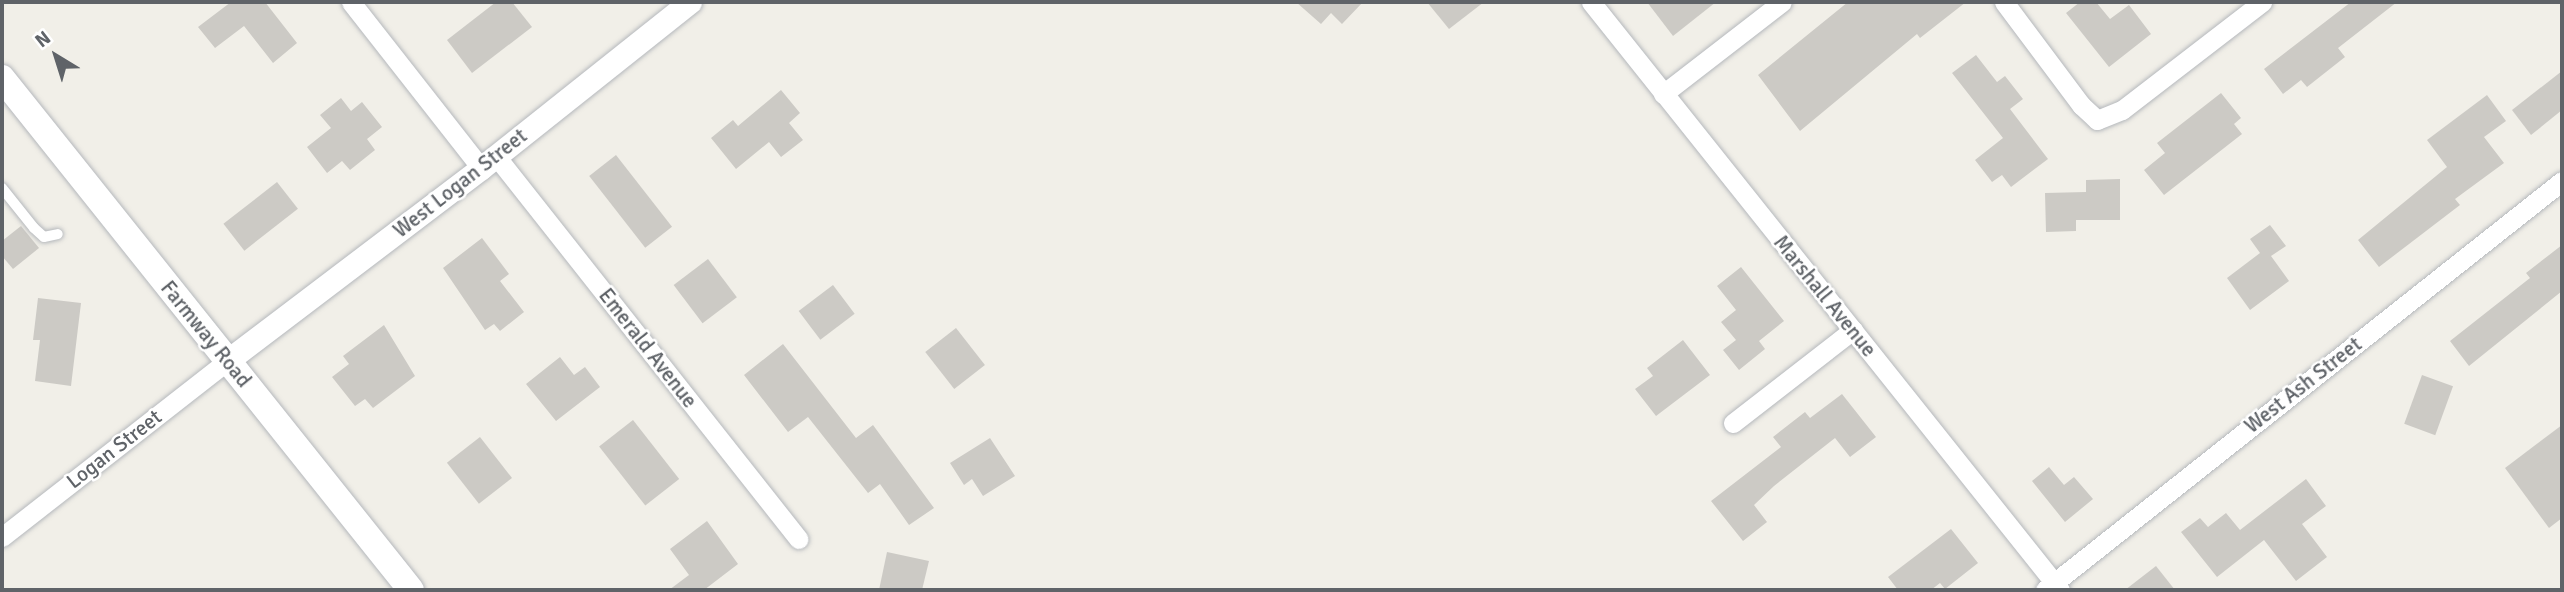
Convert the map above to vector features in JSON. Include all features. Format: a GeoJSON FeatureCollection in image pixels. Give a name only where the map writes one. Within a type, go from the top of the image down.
{"type":"FeatureCollection","features":[{"type":"Feature","properties":{"kind":"main road","name":"Farmway Road"},"geometry":{"type":"LineString","coordinates":[[2,78],[411,590]]}},
{"type":"Feature","properties":{"kind":"street","name":"Emerald Avenue"},"geometry":{"type":"LineString","coordinates":[[351,2],[489,162],[799,539]]}},
{"type":"Feature","properties":{"kind":"street","name":"West Logan Street"},"geometry":{"type":"LineString","coordinates":[[227,361],[489,162],[690,2]]}},
{"type":"Feature","properties":{"kind":"street","name":"Marshall Avenue"},"geometry":{"type":"LineString","coordinates":[[1591,2],[1853,330],[2053,588]]}},
{"type":"Feature","properties":{"kind":"street"},"geometry":{"type":"LineString","coordinates":[[1663,94],[1782,2]]}},
{"type":"Feature","properties":{"kind":"street"},"geometry":{"type":"LineString","coordinates":[[2004,2],[2081,105],[2097,120],[2122,110],[2262,2]]}},
{"type":"Feature","properties":{"kind":"street","name":"West Ash Street"},"geometry":{"type":"LineString","coordinates":[[2053,588],[2562,181]]}},
{"type":"Feature","properties":{"kind":"street"},"geometry":{"type":"LineString","coordinates":[[1732,423],[1853,330]]}},
{"type":"Feature","properties":{"kind":"street","name":"Logan Street"},"geometry":{"type":"LineString","coordinates":[[2,537],[227,361]]}},
{"type":"Feature","properties":{"kind":"lane"},"geometry":{"type":"LineString","coordinates":[[2,188],[44,237],[58,234]]}},
{"type":"Feature","properties":{"kind":"building"},"geometry":{"type":"Polygon","coordinates":[[[231,2],[265,2],[297,43],[273,63],[244,26],[215,48],[198,27],[231,2]]]}},
{"type":"Feature","properties":{"kind":"building"},"geometry":{"type":"Polygon","coordinates":[[[496,2],[512,2],[532,27],[472,73],[447,40],[496,2]]]}},
{"type":"Feature","properties":{"kind":"building"},"geometry":{"type":"Polygon","coordinates":[[[1296,2],[1363,2],[1342,24],[1331,13],[1321,24],[1296,2]]]}},
{"type":"Feature","properties":{"kind":"building"},"geometry":{"type":"Polygon","coordinates":[[[1427,2],[1484,2],[1449,29],[1427,2]]]}},
{"type":"Feature","properties":{"kind":"building"},"geometry":{"type":"Polygon","coordinates":[[[1647,2],[1716,2],[1673,36],[1647,2]]]}},
{"type":"Feature","properties":{"kind":"building"},"geometry":{"type":"Polygon","coordinates":[[[1848,2],[1966,2],[1920,38],[1917,34],[1800,131],[1758,75],[1848,2]]]}},
{"type":"Feature","properties":{"kind":"building"},"geometry":{"type":"Polygon","coordinates":[[[2080,2],[2096,2],[2110,19],[2129,5],[2151,34],[2109,67],[2066,13],[2080,2]]]}},
{"type":"Feature","properties":{"kind":"building"},"geometry":{"type":"Polygon","coordinates":[[[2351,2],[2397,2],[2338,48],[2345,57],[2307,87],[2301,80],[2283,94],[2264,69],[2351,2]]]}},
{"type":"Feature","properties":{"kind":"building"},"geometry":{"type":"Polygon","coordinates":[[[1976,55],[1997,82],[2005,76],[2023,99],[2010,109],[2048,159],[2011,187],[2002,175],[1992,182],[1975,160],[2003,138],[1952,73],[1976,55]]]}},
{"type":"Feature","properties":{"kind":"building"},"geometry":{"type":"Polygon","coordinates":[[[2562,71],[2562,110],[2531,135],[2512,110],[2562,71]]]}},
{"type":"Feature","properties":{"kind":"building"},"geometry":{"type":"Polygon","coordinates":[[[781,90],[800,113],[789,123],[803,140],[781,157],[769,142],[736,169],[711,138],[733,120],[738,126],[781,90]]]}},
{"type":"Feature","properties":{"kind":"building"},"geometry":{"type":"Polygon","coordinates":[[[2221,93],[2241,118],[2234,124],[2242,134],[2164,195],[2144,170],[2165,153],[2157,143],[2221,93]]]}},
{"type":"Feature","properties":{"kind":"building"},"geometry":{"type":"Polygon","coordinates":[[[2487,95],[2506,121],[2484,137],[2504,163],[2455,199],[2460,205],[2379,267],[2358,240],[2447,167],[2427,140],[2487,95]]]}},
{"type":"Feature","properties":{"kind":"building"},"geometry":{"type":"Polygon","coordinates":[[[341,98],[351,111],[362,102],[382,127],[367,139],[375,150],[350,170],[342,161],[327,173],[307,147],[331,128],[320,115],[341,98]]]}},
{"type":"Feature","properties":{"kind":"building"},"geometry":{"type":"Polygon","coordinates":[[[616,155],[672,227],[645,248],[589,176],[616,155]]]}},
{"type":"Feature","properties":{"kind":"building"},"geometry":{"type":"Polygon","coordinates":[[[2120,179],[2120,220],[2076,220],[2076,231],[2046,232],[2045,193],[2086,192],[2086,180],[2120,179]]]}},
{"type":"Feature","properties":{"kind":"building"},"geometry":{"type":"Polygon","coordinates":[[[277,182],[298,209],[244,251],[223,224],[277,182]]]}},
{"type":"Feature","properties":{"kind":"building"},"geometry":{"type":"Polygon","coordinates":[[[2270,225],[2286,246],[2271,256],[2289,281],[2250,310],[2227,278],[2260,253],[2250,239],[2270,225]]]}},
{"type":"Feature","properties":{"kind":"building"},"geometry":{"type":"Polygon","coordinates":[[[21,226],[39,248],[13,269],[2,256],[2,241],[21,226]]]}},
{"type":"Feature","properties":{"kind":"building"},"geometry":{"type":"Polygon","coordinates":[[[482,238],[509,274],[500,281],[524,312],[500,331],[494,324],[485,330],[443,268],[482,238]]]}},
{"type":"Feature","properties":{"kind":"building"},"geometry":{"type":"Polygon","coordinates":[[[2562,245],[2562,291],[2469,366],[2450,341],[2530,278],[2526,273],[2562,245]]]}},
{"type":"Feature","properties":{"kind":"building"},"geometry":{"type":"Polygon","coordinates":[[[708,259],[737,297],[703,323],[674,285],[708,259]]]}},
{"type":"Feature","properties":{"kind":"building"},"geometry":{"type":"Polygon","coordinates":[[[1741,267],[1784,321],[1759,341],[1765,349],[1739,370],[1723,350],[1736,340],[1721,322],[1736,310],[1717,286],[1741,267]]]}},
{"type":"Feature","properties":{"kind":"building"},"geometry":{"type":"Polygon","coordinates":[[[833,285],[855,314],[820,340],[799,311],[833,285]]]}},
{"type":"Feature","properties":{"kind":"building"},"geometry":{"type":"Polygon","coordinates":[[[38,298],[81,303],[71,386],[35,381],[40,340],[33,340],[38,298]]]}},
{"type":"Feature","properties":{"kind":"building"},"geometry":{"type":"Polygon","coordinates":[[[384,325],[415,376],[373,408],[365,399],[355,406],[332,377],[349,364],[343,356],[384,325]]]}},
{"type":"Feature","properties":{"kind":"building"},"geometry":{"type":"Polygon","coordinates":[[[956,328],[985,365],[954,389],[925,352],[956,328]]]}},
{"type":"Feature","properties":{"kind":"building"},"geometry":{"type":"Polygon","coordinates":[[[1683,340],[1710,375],[1656,416],[1635,389],[1653,376],[1647,368],[1683,340]]]}},
{"type":"Feature","properties":{"kind":"building"},"geometry":{"type":"Polygon","coordinates":[[[783,344],[856,438],[873,425],[934,508],[909,525],[880,484],[868,493],[808,417],[788,432],[744,375],[783,344]]]}},
{"type":"Feature","properties":{"kind":"building"},"geometry":{"type":"Polygon","coordinates":[[[560,357],[574,375],[585,367],[600,387],[556,421],[526,384],[560,357]]]}},
{"type":"Feature","properties":{"kind":"building"},"geometry":{"type":"Polygon","coordinates":[[[2422,375],[2453,386],[2435,435],[2404,424],[2422,375]]]}},
{"type":"Feature","properties":{"kind":"building"},"geometry":{"type":"Polygon","coordinates":[[[1842,394],[1876,437],[1850,457],[1835,438],[1754,505],[1767,522],[1743,541],[1711,501],[1781,447],[1773,437],[1805,412],[1810,418],[1842,394]]]}},
{"type":"Feature","properties":{"kind":"building"},"geometry":{"type":"Polygon","coordinates":[[[633,420],[679,479],[645,506],[599,446],[633,420]]]}},
{"type":"Feature","properties":{"kind":"building"},"geometry":{"type":"Polygon","coordinates":[[[2562,425],[2562,518],[2549,528],[2505,468],[2562,425]]]}},
{"type":"Feature","properties":{"kind":"building"},"geometry":{"type":"Polygon","coordinates":[[[480,437],[512,478],[479,504],[447,463],[480,437]]]}},
{"type":"Feature","properties":{"kind":"building"},"geometry":{"type":"Polygon","coordinates":[[[990,438],[1015,476],[983,496],[972,479],[964,485],[950,463],[990,438]]]}},
{"type":"Feature","properties":{"kind":"building"},"geometry":{"type":"Polygon","coordinates":[[[2049,467],[2064,485],[2074,477],[2093,499],[2065,522],[2032,481],[2049,467]]]}},
{"type":"Feature","properties":{"kind":"building"},"geometry":{"type":"Polygon","coordinates":[[[2306,479],[2326,506],[2302,524],[2327,557],[2296,581],[2264,540],[2217,577],[2181,532],[2200,518],[2208,527],[2226,513],[2240,530],[2306,479]]]}},
{"type":"Feature","properties":{"kind":"building"},"geometry":{"type":"Polygon","coordinates":[[[707,521],[738,564],[704,590],[669,590],[689,575],[670,549],[707,521]]]}},
{"type":"Feature","properties":{"kind":"building"},"geometry":{"type":"Polygon","coordinates":[[[1951,529],[1978,563],[1945,589],[1940,583],[1931,590],[1898,590],[1888,577],[1951,529]]]}},
{"type":"Feature","properties":{"kind":"building"},"geometry":{"type":"Polygon","coordinates":[[[887,552],[929,561],[922,590],[879,590],[887,552]]]}},
{"type":"Feature","properties":{"kind":"building"},"geometry":{"type":"Polygon","coordinates":[[[2156,566],[2175,590],[2125,590],[2156,566]]]}}]}
